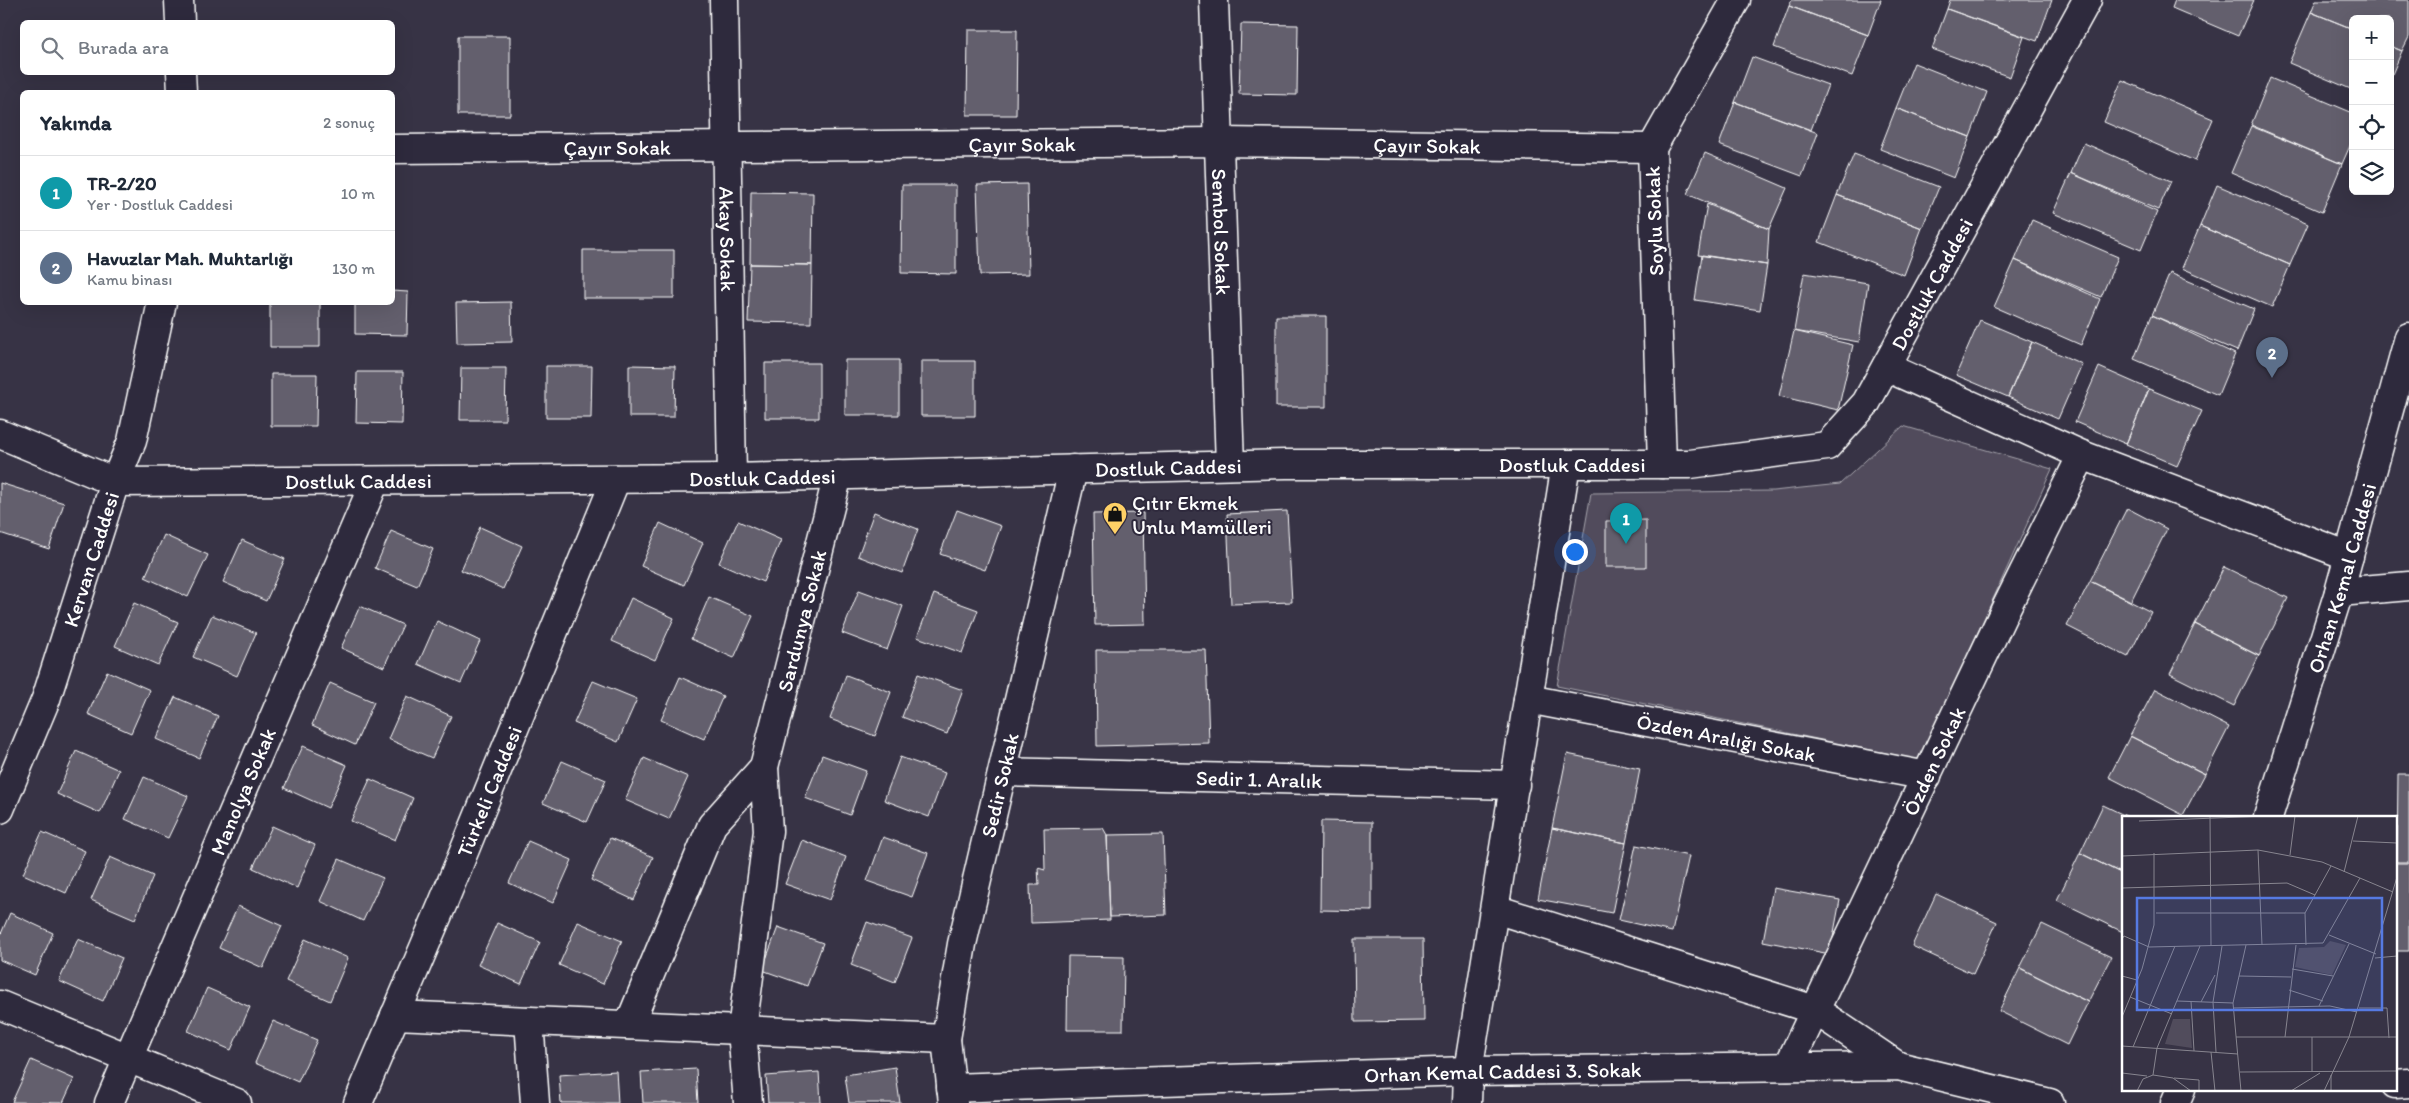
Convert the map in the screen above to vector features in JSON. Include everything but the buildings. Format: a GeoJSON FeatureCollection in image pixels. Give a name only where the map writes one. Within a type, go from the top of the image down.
{"type":"FeatureCollection","features":[{"type":"Feature","properties":{"kind":"street"},"geometry":{"type":"LineString","coordinates":[[179,0],[180,20]]}},
{"type":"Feature","properties":{"kind":"street","name":"Akay Sokak"},"geometry":{"type":"LineString","coordinates":[[724,0],[732,478]]}},
{"type":"Feature","properties":{"kind":"street","name":"Sembol Sokak"},"geometry":{"type":"LineString","coordinates":[[1214,0],[1230,465]]}},
{"type":"Feature","properties":{"kind":"street","name":"Soylu Sokak"},"geometry":{"type":"LineString","coordinates":[[1662,464],[1652,148],[1736,0]]}},
{"type":"Feature","properties":{"kind":"street","name":"Dostluk Caddesi"},"geometry":{"type":"LineString","coordinates":[[0,434],[115,482],[732,478],[1230,465],[1690,464],[1827,446],[1866,403],[2088,0]]}},
{"type":"Feature","properties":{"kind":"street"},"geometry":{"type":"LineString","coordinates":[[181,75],[182,90]]}},
{"type":"Feature","properties":{"kind":"street","name":"Çayır Sokak"},"geometry":{"type":"LineString","coordinates":[[395,149],[1219,142],[1652,148]]}},
{"type":"Feature","properties":{"kind":"street","name":"Kervan Caddesi"},"geometry":{"type":"LineString","coordinates":[[0,808],[46,700],[115,482],[132,441],[161,305]]}},
{"type":"Feature","properties":{"kind":"street","name":"Orhan Kemal Caddesi"},"geometry":{"type":"LineString","coordinates":[[2268,816],[2339,592],[2409,337]]}},
{"type":"Feature","properties":{"kind":"street"},"geometry":{"type":"LineString","coordinates":[[1886,367],[2082,455],[2349,556]]}},
{"type":"Feature","properties":{"kind":"street","name":"Özden Sokak"},"geometry":{"type":"LineString","coordinates":[[1788,1067],[2006,606],[2082,455]]}},
{"type":"Feature","properties":{"kind":"street"},"geometry":{"type":"LineString","coordinates":[[1467,1103],[1468,1071],[1566,464]]}},
{"type":"Feature","properties":{"kind":"street","name":"Sedir Sokak"},"geometry":{"type":"LineString","coordinates":[[952,1095],[946,1038],[962,944],[1073,469]]}},
{"type":"Feature","properties":{"kind":"street","name":"Sardunya Sokak"},"geometry":{"type":"LineString","coordinates":[[748,1103],[742,1030],[768,831],[764,767],[838,475]]}},
{"type":"Feature","properties":{"kind":"street","name":"Türkeli Caddesi"},"geometry":{"type":"LineString","coordinates":[[358,1103],[443,903],[616,479]]}},
{"type":"Feature","properties":{"kind":"street","name":"Manolya Sokak"},"geometry":{"type":"LineString","coordinates":[[109,1103],[375,481]]}},
{"type":"Feature","properties":{"kind":"street"},"geometry":{"type":"LineString","coordinates":[[2339,592],[2409,586]]}},
{"type":"Feature","properties":{"kind":"street","name":"Özden Aralığı Sokak"},"geometry":{"type":"LineString","coordinates":[[1528,699],[1926,776]]}},
{"type":"Feature","properties":{"kind":"street","name":"Sardunya Sokak"},"geometry":{"type":"LineString","coordinates":[[629,1025],[712,825],[764,767]]}},
{"type":"Feature","properties":{"kind":"street","name":"Sedir 1. Aralık"},"geometry":{"type":"LineString","coordinates":[[1003,772],[1515,785]]}},
{"type":"Feature","properties":{"kind":"street"},"geometry":{"type":"LineString","coordinates":[[1495,909],[1815,1010],[1898,1066]]}},
{"type":"Feature","properties":{"kind":"street"},"geometry":{"type":"LineString","coordinates":[[0,1005],[237,1103]]}},
{"type":"Feature","properties":{"kind":"street"},"geometry":{"type":"LineString","coordinates":[[395,1015],[946,1038]]}},
{"type":"Feature","properties":{"kind":"street"},"geometry":{"type":"LineString","coordinates":[[529,1021],[535,1103]]}},
{"type":"Feature","properties":{"kind":"street","name":"Orhan Kemal Caddesi 3. Sokak"},"geometry":{"type":"LineString","coordinates":[[952,1095],[1468,1071],[1898,1066],[2050,1103]]}},
{"type":"Feature","properties":{"kind":"street"},"geometry":{"type":"LineString","coordinates":[[2396,1084],[2409,1084]]}},
{"type":"Feature","properties":{"kind":"street"},"geometry":{"type":"LineString","coordinates":[[2175,1103],[2181,1090]]}},
{"type":"Feature","properties":{"kind":"shaded area"},"geometry":{"type":"Polygon","coordinates":[[[1903,426],[2052,469],[1920,760],[1557,686],[1591,493],[1773,491],[1840,484],[1903,426]]]}},
{"type":"Feature","properties":{"kind":"place","name":"Havuzlar Mah. Muhtarlığı"},"geometry":{"type":"Point","coordinates":[2272,378]}},
{"type":"Feature","properties":{"kind":"place","name":"Çıtır Ekmek Unlu Mamülleri"},"geometry":{"type":"Point","coordinates":[1115,535]}},
{"type":"Feature","properties":{"kind":"place","name":"TR-2/20"},"geometry":{"type":"Point","coordinates":[1626,544]}}]}
